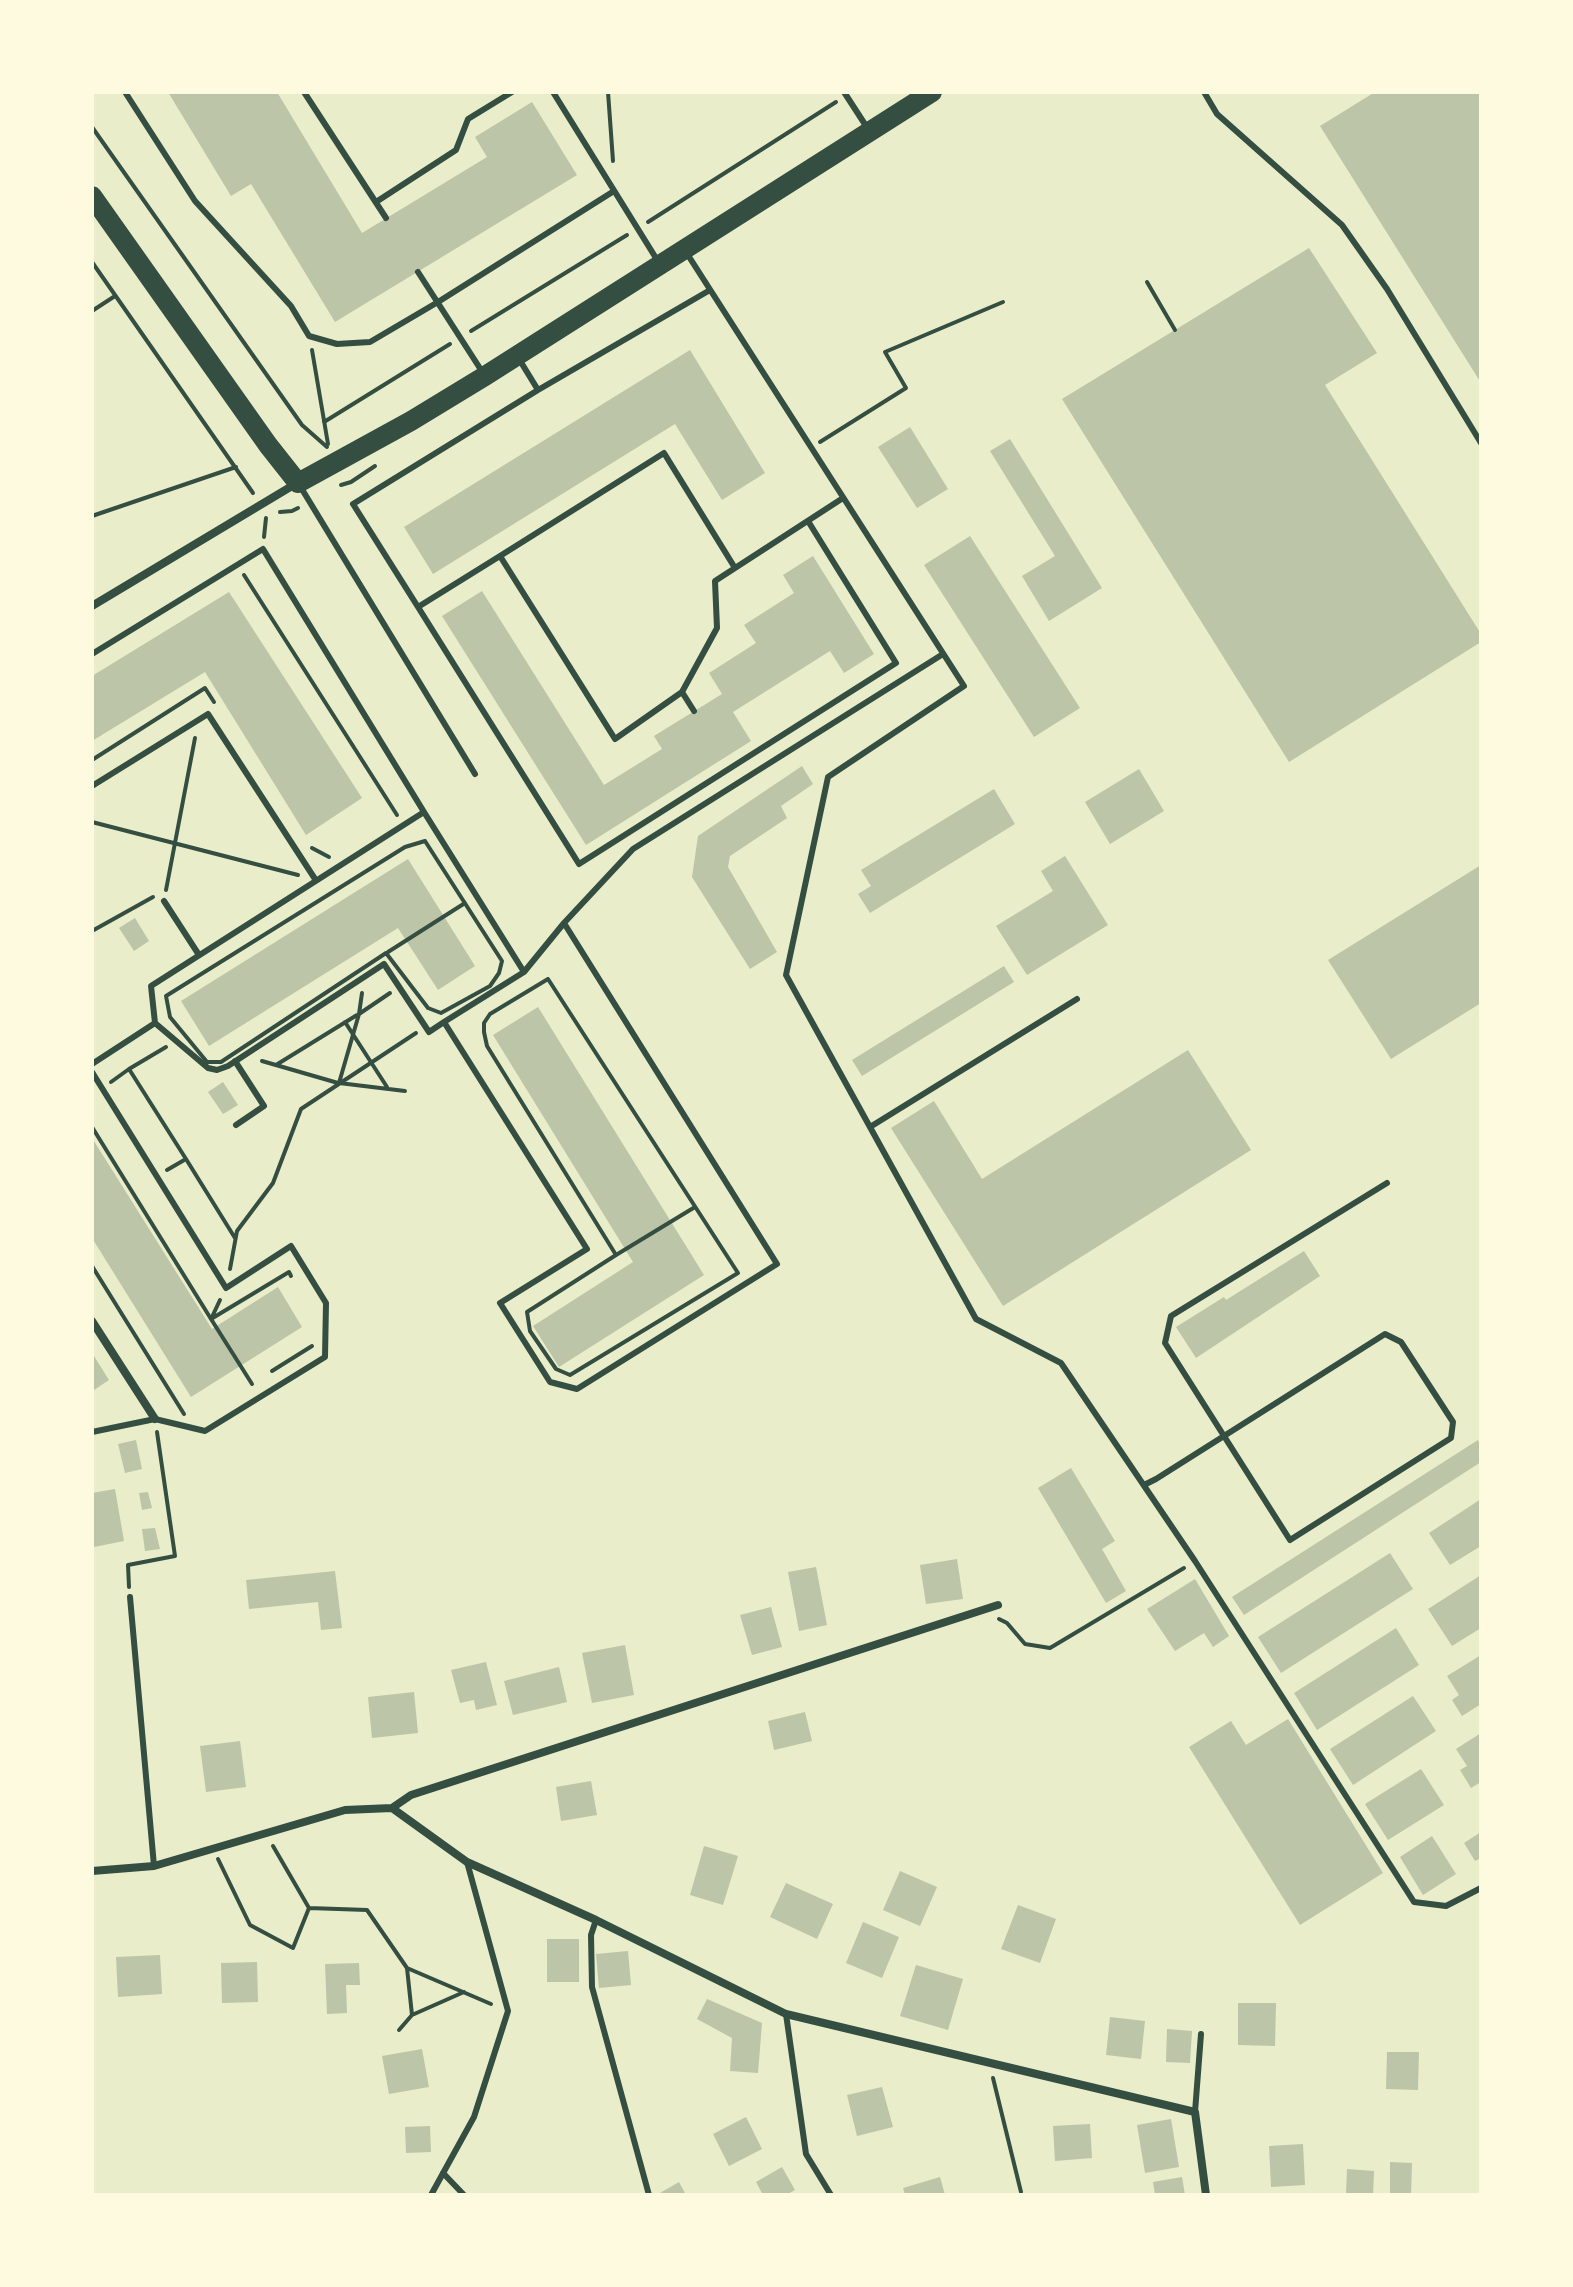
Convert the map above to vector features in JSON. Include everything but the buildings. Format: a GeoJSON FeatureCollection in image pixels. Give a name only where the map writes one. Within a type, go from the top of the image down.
{"type":"FeatureCollection","features":[{"type":"Feature","properties":{"kind":"main road"},"geometry":{"type":"LineString","coordinates":[[92,196],[298,483],[485,376],[932,92]]}},
{"type":"Feature","properties":{"kind":"street"},"geometry":{"type":"LineString","coordinates":[[92,606],[298,483]]}},
{"type":"Feature","properties":{"kind":"street"},"geometry":{"type":"LineString","coordinates":[[92,1321],[155,1419]]}},
{"type":"Feature","properties":{"kind":"street"},"geometry":{"type":"LineString","coordinates":[[92,1871],[154,1866],[345,1810],[392,1808],[411,1795],[998,1605]]}},
{"type":"Feature","properties":{"kind":"street"},"geometry":{"type":"LineString","coordinates":[[392,1808],[467,1862],[596,1920],[786,2014],[1195,2112],[1206,2195]]}},
{"type":"Feature","properties":{"kind":"lane"},"geometry":{"type":"LineString","coordinates":[[125,92],[195,201],[291,306],[309,336],[337,344],[370,342],[614,191]]}},
{"type":"Feature","properties":{"kind":"lane"},"geometry":{"type":"LineString","coordinates":[[304,92],[386,218]]}},
{"type":"Feature","properties":{"kind":"lane"},"geometry":{"type":"LineString","coordinates":[[376,202],[456,150],[468,119],[512,92]]}},
{"type":"Feature","properties":{"kind":"lane"},"geometry":{"type":"LineString","coordinates":[[553,92],[661,266]]}},
{"type":"Feature","properties":{"kind":"lane"},"geometry":{"type":"LineString","coordinates":[[1204,92],[1217,114],[1342,225],[1387,289],[1481,443]]}},
{"type":"Feature","properties":{"kind":"lane"},"geometry":{"type":"LineString","coordinates":[[845,94],[869,131]]}},
{"type":"Feature","properties":{"kind":"lane"},"geometry":{"type":"LineString","coordinates":[[685,251],[964,686],[828,777],[786,975],[976,1319],[1061,1363],[1195,1561],[1414,1902],[1446,1906],[1481,1888]]}},
{"type":"Feature","properties":{"kind":"lane"},"geometry":{"type":"LineString","coordinates":[[418,272],[485,376]]}},
{"type":"Feature","properties":{"kind":"lane"},"geometry":{"type":"LineString","coordinates":[[710,290],[538,390],[353,504],[579,864],[896,663],[808,521]]}},
{"type":"Feature","properties":{"kind":"lane"},"geometry":{"type":"LineString","coordinates":[[517,356],[538,390]]}},
{"type":"Feature","properties":{"kind":"lane"},"geometry":{"type":"LineString","coordinates":[[418,607],[664,453],[735,568]]}},
{"type":"Feature","properties":{"kind":"lane"},"geometry":{"type":"LineString","coordinates":[[298,483],[475,774]]}},
{"type":"Feature","properties":{"kind":"lane"},"geometry":{"type":"LineString","coordinates":[[500,556],[615,739],[682,692],[717,628],[715,581],[843,498]]}},
{"type":"Feature","properties":{"kind":"lane"},"geometry":{"type":"LineString","coordinates":[[92,654],[263,549],[524,972]]}},
{"type":"Feature","properties":{"kind":"lane"},"geometry":{"type":"LineString","coordinates":[[424,812],[151,986],[155,1023],[208,1068],[217,1070],[384,964],[429,1032],[524,972],[564,923],[633,849],[943,654]]}},
{"type":"Feature","properties":{"kind":"lane"},"geometry":{"type":"LineString","coordinates":[[682,692],[694,711]]}},
{"type":"Feature","properties":{"kind":"lane"},"geometry":{"type":"LineString","coordinates":[[92,786],[208,714],[315,879]]}},
{"type":"Feature","properties":{"kind":"lane"},"geometry":{"type":"LineString","coordinates":[[723,759],[730,768]]}},
{"type":"Feature","properties":{"kind":"lane"},"geometry":{"type":"LineString","coordinates":[[164,901],[199,955]]}},
{"type":"Feature","properties":{"kind":"lane"},"geometry":{"type":"LineString","coordinates":[[444,1022],[587,1249],[500,1303],[550,1382],[577,1389],[777,1264],[564,923]]}},
{"type":"Feature","properties":{"kind":"lane"},"geometry":{"type":"LineString","coordinates":[[870,1127],[1077,999]]}},
{"type":"Feature","properties":{"kind":"lane"},"geometry":{"type":"LineString","coordinates":[[92,1064],[155,1023]]}},
{"type":"Feature","properties":{"kind":"lane"},"geometry":{"type":"LineString","coordinates":[[235,1061],[264,1106],[236,1125]]}},
{"type":"Feature","properties":{"kind":"lane"},"geometry":{"type":"LineString","coordinates":[[92,1072],[226,1288],[291,1246],[326,1303],[325,1357],[205,1431],[155,1419],[92,1432]]}},
{"type":"Feature","properties":{"kind":"lane"},"geometry":{"type":"LineString","coordinates":[[1144,1485],[1224,1436],[1385,1334],[1401,1342],[1453,1422],[1451,1438],[1290,1540],[1224,1436],[1165,1343],[1171,1316],[1387,1183]]}},
{"type":"Feature","properties":{"kind":"lane"},"geometry":{"type":"LineString","coordinates":[[130,1597],[154,1866]]}},
{"type":"Feature","properties":{"kind":"lane"},"geometry":{"type":"LineString","coordinates":[[431,2195],[474,2117],[508,2011],[467,1862]]}},
{"type":"Feature","properties":{"kind":"lane"},"geometry":{"type":"LineString","coordinates":[[596,1920],[591,1935],[592,1987],[649,2195]]}},
{"type":"Feature","properties":{"kind":"lane"},"geometry":{"type":"LineString","coordinates":[[786,2014],[806,2154],[831,2195]]}},
{"type":"Feature","properties":{"kind":"lane"},"geometry":{"type":"LineString","coordinates":[[1195,2112],[1201,2034]]}},
{"type":"Feature","properties":{"kind":"lane"},"geometry":{"type":"LineString","coordinates":[[443,2173],[464,2195]]}},
{"type":"Feature","properties":{"kind":"path"},"geometry":{"type":"LineString","coordinates":[[608,92],[614,191]]}},
{"type":"Feature","properties":{"kind":"path"},"geometry":{"type":"LineString","coordinates":[[324,422],[638,228],[845,94]]}},
{"type":"Feature","properties":{"kind":"path"},"geometry":{"type":"LineString","coordinates":[[92,127],[302,425],[328,448],[309,336]]}},
{"type":"Feature","properties":{"kind":"path"},"geometry":{"type":"LineString","coordinates":[[92,262],[267,512],[263,549]]}},
{"type":"Feature","properties":{"kind":"path"},"geometry":{"type":"LineString","coordinates":[[1147,282],[1175,330]]}},
{"type":"Feature","properties":{"kind":"path"},"geometry":{"type":"LineString","coordinates":[[92,311],[115,296]]}},
{"type":"Feature","properties":{"kind":"path"},"geometry":{"type":"LineString","coordinates":[[811,448],[906,388],[885,352],[1003,302]]}},
{"type":"Feature","properties":{"kind":"path"},"geometry":{"type":"LineString","coordinates":[[336,462],[351,482]]}},
{"type":"Feature","properties":{"kind":"path"},"geometry":{"type":"LineString","coordinates":[[92,516],[236,467]]}},
{"type":"Feature","properties":{"kind":"path"},"geometry":{"type":"LineString","coordinates":[[233,582],[246,574],[398,814],[384,823]]}},
{"type":"Feature","properties":{"kind":"path"},"geometry":{"type":"LineString","coordinates":[[205,688],[222,715]]}},
{"type":"Feature","properties":{"kind":"path"},"geometry":{"type":"LineString","coordinates":[[164,901],[205,688]]}},
{"type":"Feature","properties":{"kind":"path"},"geometry":{"type":"LineString","coordinates":[[92,760],[205,688]]}},
{"type":"Feature","properties":{"kind":"path"},"geometry":{"type":"LineString","coordinates":[[92,822],[315,879]]}},
{"type":"Feature","properties":{"kind":"path"},"geometry":{"type":"LineString","coordinates":[[386,953],[428,1008],[441,1013],[490,986],[499,973],[502,961],[465,902],[425,841],[405,847],[166,996],[170,1017],[207,1062],[221,1062],[386,953],[465,902]]}},
{"type":"Feature","properties":{"kind":"path"},"geometry":{"type":"LineString","coordinates":[[308,845],[331,858]]}},
{"type":"Feature","properties":{"kind":"path"},"geometry":{"type":"LineString","coordinates":[[92,931],[167,889]]}},
{"type":"Feature","properties":{"kind":"path"},"geometry":{"type":"LineString","coordinates":[[339,1083],[359,1014],[364,977]]}},
{"type":"Feature","properties":{"kind":"path"},"geometry":{"type":"LineString","coordinates":[[616,1255],[487,1046],[484,1023],[490,1014],[536,985],[548,979],[738,1273],[570,1375],[556,1369],[530,1331],[527,1312],[695,1207]]}},
{"type":"Feature","properties":{"kind":"path"},"geometry":{"type":"LineString","coordinates":[[276,1065],[399,987]]}},
{"type":"Feature","properties":{"kind":"path"},"geometry":{"type":"LineString","coordinates":[[345,1022],[388,1089]]}},
{"type":"Feature","properties":{"kind":"path"},"geometry":{"type":"LineString","coordinates":[[211,1319],[226,1288],[237,1231],[273,1183],[301,1109],[426,1027]]}},
{"type":"Feature","properties":{"kind":"path"},"geometry":{"type":"LineString","coordinates":[[102,1087],[176,1041]]}},
{"type":"Feature","properties":{"kind":"path"},"geometry":{"type":"LineString","coordinates":[[244,1055],[339,1083],[405,1091]]}},
{"type":"Feature","properties":{"kind":"path"},"geometry":{"type":"LineString","coordinates":[[129,1069],[236,1239]]}},
{"type":"Feature","properties":{"kind":"path"},"geometry":{"type":"LineString","coordinates":[[92,1127],[252,1384],[240,1392]]}},
{"type":"Feature","properties":{"kind":"path"},"geometry":{"type":"LineString","coordinates":[[158,1176],[186,1159]]}},
{"type":"Feature","properties":{"kind":"path"},"geometry":{"type":"LineString","coordinates":[[92,1266],[192,1428]]}},
{"type":"Feature","properties":{"kind":"path"},"geometry":{"type":"LineString","coordinates":[[211,1319],[289,1272],[296,1283]]}},
{"type":"Feature","properties":{"kind":"path"},"geometry":{"type":"LineString","coordinates":[[265,1376],[317,1343]]}},
{"type":"Feature","properties":{"kind":"path"},"geometry":{"type":"LineString","coordinates":[[130,1597],[128,1565],[175,1556],[155,1419]]}},
{"type":"Feature","properties":{"kind":"path"},"geometry":{"type":"LineString","coordinates":[[983,1609],[1007,1623],[1025,1644],[1050,1648],[1195,1561]]}},
{"type":"Feature","properties":{"kind":"path"},"geometry":{"type":"LineString","coordinates":[[266,1834],[309,1908]]}},
{"type":"Feature","properties":{"kind":"path"},"geometry":{"type":"LineString","coordinates":[[213,1849],[250,1925],[293,1948],[309,1908]]}},
{"type":"Feature","properties":{"kind":"path"},"geometry":{"type":"LineString","coordinates":[[309,1908],[367,1910],[407,1968],[412,2015]]}},
{"type":"Feature","properties":{"kind":"path"},"geometry":{"type":"LineString","coordinates":[[407,1968],[508,2011]]}},
{"type":"Feature","properties":{"kind":"path"},"geometry":{"type":"LineString","coordinates":[[399,2030],[412,2015],[464,1992]]}},
{"type":"Feature","properties":{"kind":"path"},"geometry":{"type":"LineString","coordinates":[[990,2064],[1021,2192]]}}]}
